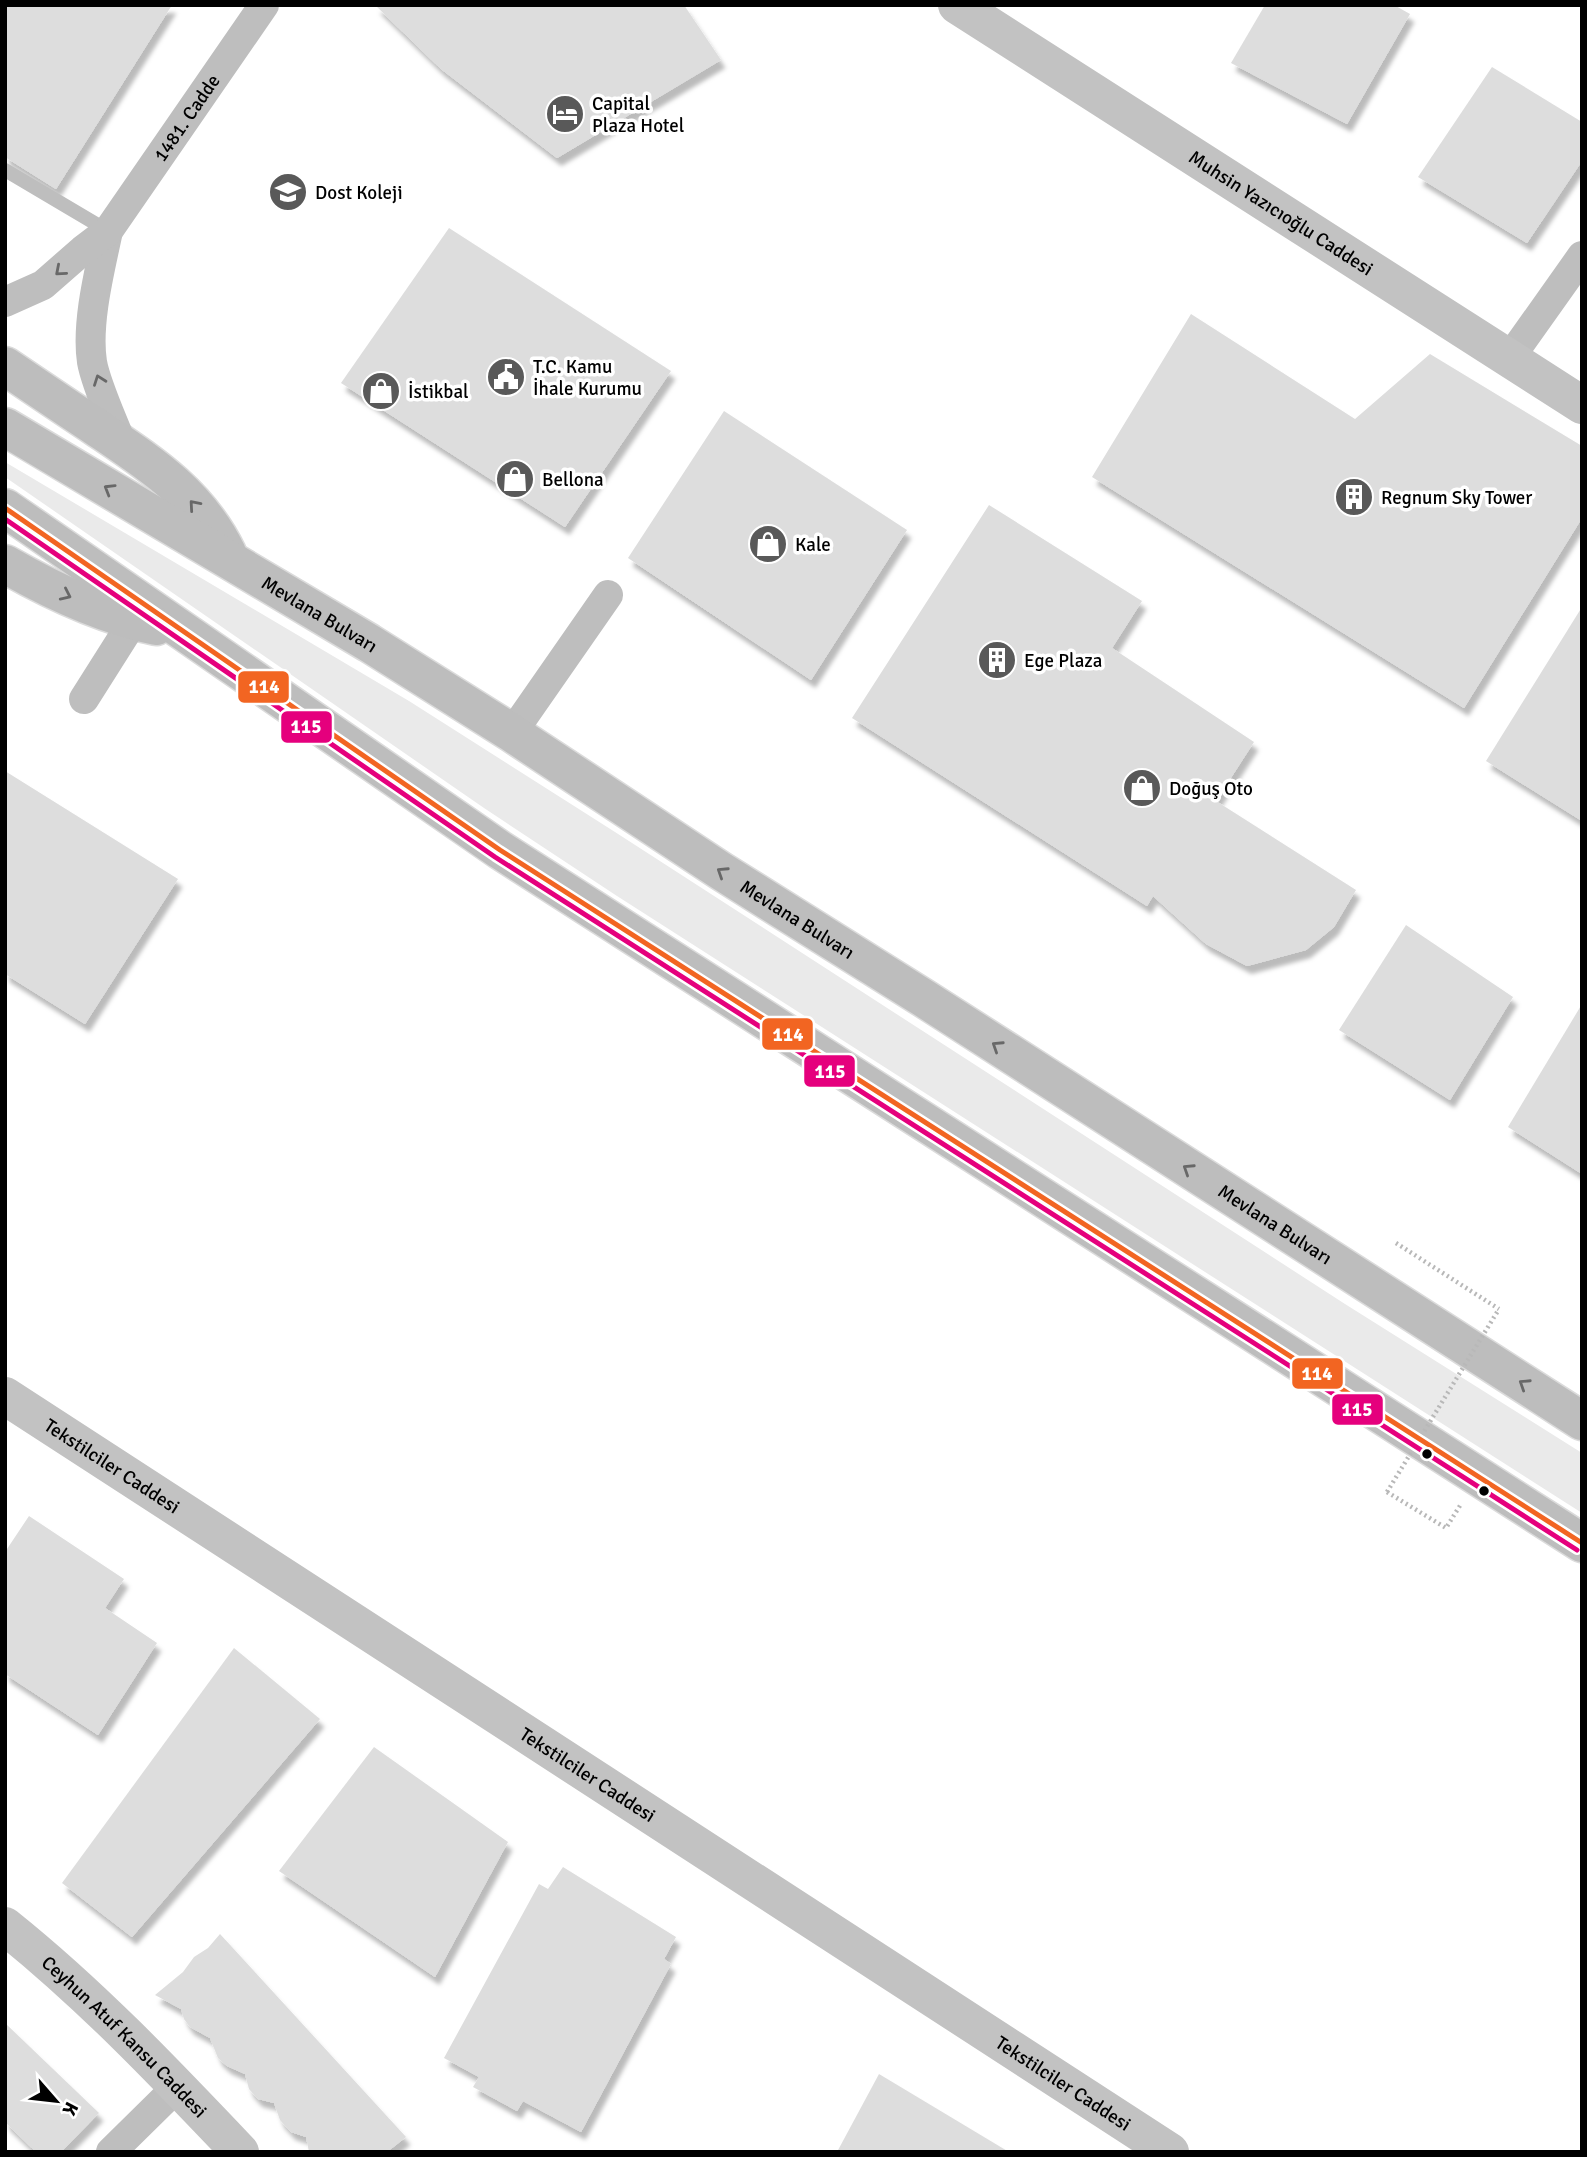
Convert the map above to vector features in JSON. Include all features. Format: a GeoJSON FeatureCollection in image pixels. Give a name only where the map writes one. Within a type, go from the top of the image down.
{"type":"FeatureCollection","features":[{"type":"Feature","properties":{"kind":"highway"},"geometry":{"type":"LineString","coordinates":[[5,366],[146,459],[189,499],[210,524],[231,562]]}},
{"type":"Feature","properties":{"kind":"highway","name":"Mevlana Bulvarı"},"geometry":{"type":"LineString","coordinates":[[5,427],[369,643],[512,733],[721,871],[1582,1421]]}},
{"type":"Feature","properties":{"kind":"highway"},"geometry":{"type":"LineString","coordinates":[[5,508],[511,858],[1582,1543]]}},
{"type":"Feature","properties":{"kind":"highway"},"geometry":{"type":"LineString","coordinates":[[5,565],[81,602],[134,620],[182,632]]}},
{"type":"Feature","properties":{"kind":"street","name":"1481. Cadde"},"geometry":{"type":"LineString","coordinates":[[5,302],[43,285],[108,231],[264,5]]}},
{"type":"Feature","properties":{"kind":"street","name":"Muhsin Yazıcıoğlu Caddesi"},"geometry":{"type":"LineString","coordinates":[[968,10],[1582,405]]}},
{"type":"Feature","properties":{"kind":"street","name":"1481. Cadde"},"geometry":{"type":"LineString","coordinates":[[108,231],[96,285],[90,345],[93,365],[122,444]]}},
{"type":"Feature","properties":{"kind":"street"},"geometry":{"type":"LineString","coordinates":[[1509,359],[1582,256]]}},
{"type":"Feature","properties":{"kind":"street"},"geometry":{"type":"LineString","coordinates":[[512,733],[608,595]]}},
{"type":"Feature","properties":{"kind":"street"},"geometry":{"type":"LineString","coordinates":[[84,699],[134,620]]}},
{"type":"Feature","properties":{"kind":"street","name":"Tekstilciler Caddesi"},"geometry":{"type":"LineString","coordinates":[[5,1396],[1170,2152]]}},
{"type":"Feature","properties":{"kind":"street","name":"Ceyhun Atuf Kansu Caddesi"},"geometry":{"type":"LineString","coordinates":[[5,1926],[52,1963],[240,2152]]}},
{"type":"Feature","properties":{"kind":"street"},"geometry":{"type":"LineString","coordinates":[[111,2152],[177,2086]]}},
{"type":"Feature","properties":{"kind":"lane"},"geometry":{"type":"LineString","coordinates":[[5,170],[108,231]]}},
{"type":"Feature","properties":{"kind":"path"},"geometry":{"type":"LineString","coordinates":[[1396,1243],[1499,1309],[1387,1492],[1446,1528]]}},
{"type":"Feature","properties":{"kind":"shaded area"},"geometry":{"type":"Polygon","coordinates":[[[5,462],[409,701],[1345,1304],[1582,1453],[1582,1513],[617,896],[484,808],[5,477],[5,462]]]}},
{"type":"Feature","properties":{"kind":"building"},"geometry":{"type":"Polygon","coordinates":[[[5,5],[172,5],[56,189],[5,157],[5,5]]]}},
{"type":"Feature","properties":{"kind":"building","name":"Capital Plaza Hotel"},"geometry":{"type":"Polygon","coordinates":[[[375,5],[684,5],[721,60],[557,158],[441,69],[375,5]]]}},
{"type":"Feature","properties":{"kind":"building"},"geometry":{"type":"Polygon","coordinates":[[[1265,5],[1394,5],[1410,14],[1347,124],[1231,63],[1265,5]]]}},
{"type":"Feature","properties":{"kind":"building"},"geometry":{"type":"Polygon","coordinates":[[[1492,67],[1582,122],[1582,161],[1527,243],[1418,177],[1492,67]]]}},
{"type":"Feature","properties":{"kind":"building","name":"T.C. Kamu İhale Kurumu"},"geometry":{"type":"Polygon","coordinates":[[[449,228],[671,371],[565,527],[341,383],[449,228]]]}},
{"type":"Feature","properties":{"kind":"building","name":"Regnum Sky Tower"},"geometry":{"type":"Polygon","coordinates":[[[1191,314],[1355,419],[1430,354],[1582,446],[1582,518],[1464,708],[1092,477],[1191,314]]]}},
{"type":"Feature","properties":{"kind":"building","name":"Kale"},"geometry":{"type":"Polygon","coordinates":[[[724,411],[907,530],[811,680],[628,558],[724,411]]]}},
{"type":"Feature","properties":{"kind":"building"},"geometry":{"type":"Polygon","coordinates":[[[989,505],[1142,601],[1112,648],[1254,742],[1216,801],[1356,890],[1334,927],[1306,950],[1247,966],[1206,944],[1153,896],[1147,906],[852,718],[989,505]]]}},
{"type":"Feature","properties":{"kind":"building"},"geometry":{"type":"Polygon","coordinates":[[[1582,607],[1582,821],[1486,761],[1582,607]]]}},
{"type":"Feature","properties":{"kind":"building"},"geometry":{"type":"Polygon","coordinates":[[[5,771],[178,879],[85,1024],[5,974],[5,771]]]}},
{"type":"Feature","properties":{"kind":"building"},"geometry":{"type":"Polygon","coordinates":[[[1406,925],[1513,997],[1450,1100],[1339,1030],[1406,925]]]}},
{"type":"Feature","properties":{"kind":"building"},"geometry":{"type":"Polygon","coordinates":[[[1582,1004],[1582,1174],[1508,1127],[1582,1004]]]}},
{"type":"Feature","properties":{"kind":"building"},"geometry":{"type":"Polygon","coordinates":[[[29,1516],[124,1579],[105,1608],[157,1643],[98,1735],[5,1674],[5,1552],[29,1516]]]}},
{"type":"Feature","properties":{"kind":"building"},"geometry":{"type":"Polygon","coordinates":[[[234,1648],[320,1719],[132,1937],[62,1883],[234,1648]]]}},
{"type":"Feature","properties":{"kind":"building"},"geometry":{"type":"Polygon","coordinates":[[[374,1747],[508,1842],[435,1977],[279,1871],[374,1747]]]}},
{"type":"Feature","properties":{"kind":"building"},"geometry":{"type":"Polygon","coordinates":[[[563,1867],[676,1937],[664,1959],[671,1964],[581,2132],[523,2101],[517,2111],[473,2087],[479,2077],[444,2058],[539,1884],[548,1889],[563,1867]]]}},
{"type":"Feature","properties":{"kind":"building"},"geometry":{"type":"Polygon","coordinates":[[[220,1934],[406,2137],[387,2152],[309,2152],[306,2137],[291,2132],[280,2120],[274,2103],[258,2099],[249,2089],[245,2074],[227,2066],[218,2058],[210,2038],[190,2027],[181,2009],[155,1995],[183,1972],[194,1957],[208,1948],[220,1934]]]}},
{"type":"Feature","properties":{"kind":"building"},"geometry":{"type":"Polygon","coordinates":[[[5,2023],[99,2113],[61,2152],[36,2152],[5,2122],[5,2023]]]}},
{"type":"Feature","properties":{"kind":"building"},"geometry":{"type":"Polygon","coordinates":[[[879,2074],[1009,2152],[837,2152],[879,2074]]]}},
{"type":"Feature","properties":{"kind":"transit line","name":"114"},"geometry":{"type":"LineString","coordinates":[[5,508],[500,850],[1582,1543]]}},
{"type":"Feature","properties":{"kind":"transit line","name":"115"},"geometry":{"type":"LineString","coordinates":[[5,519],[495,857],[1577,1550]]}},
{"type":"Feature","properties":{"kind":"place","name":"Capital Plaza Hotel"},"geometry":{"type":"Point","coordinates":[565,114]}},
{"type":"Feature","properties":{"kind":"place","name":"Dost Koleji"},"geometry":{"type":"Point","coordinates":[288,192]}},
{"type":"Feature","properties":{"kind":"place","name":"T.C. Kamu İhale Kurumu"},"geometry":{"type":"Point","coordinates":[506,377]}},
{"type":"Feature","properties":{"kind":"place","name":"İstikbal"},"geometry":{"type":"Point","coordinates":[381,391]}},
{"type":"Feature","properties":{"kind":"place","name":"Bellona"},"geometry":{"type":"Point","coordinates":[515,479]}},
{"type":"Feature","properties":{"kind":"place","name":"Regnum Sky Tower"},"geometry":{"type":"Point","coordinates":[1354,497]}},
{"type":"Feature","properties":{"kind":"place","name":"Kale"},"geometry":{"type":"Point","coordinates":[768,544]}},
{"type":"Feature","properties":{"kind":"place","name":"Ege Plaza"},"geometry":{"type":"Point","coordinates":[997,660]}},
{"type":"Feature","properties":{"kind":"place","name":"Doğuş Oto"},"geometry":{"type":"Point","coordinates":[1142,788]}}]}
